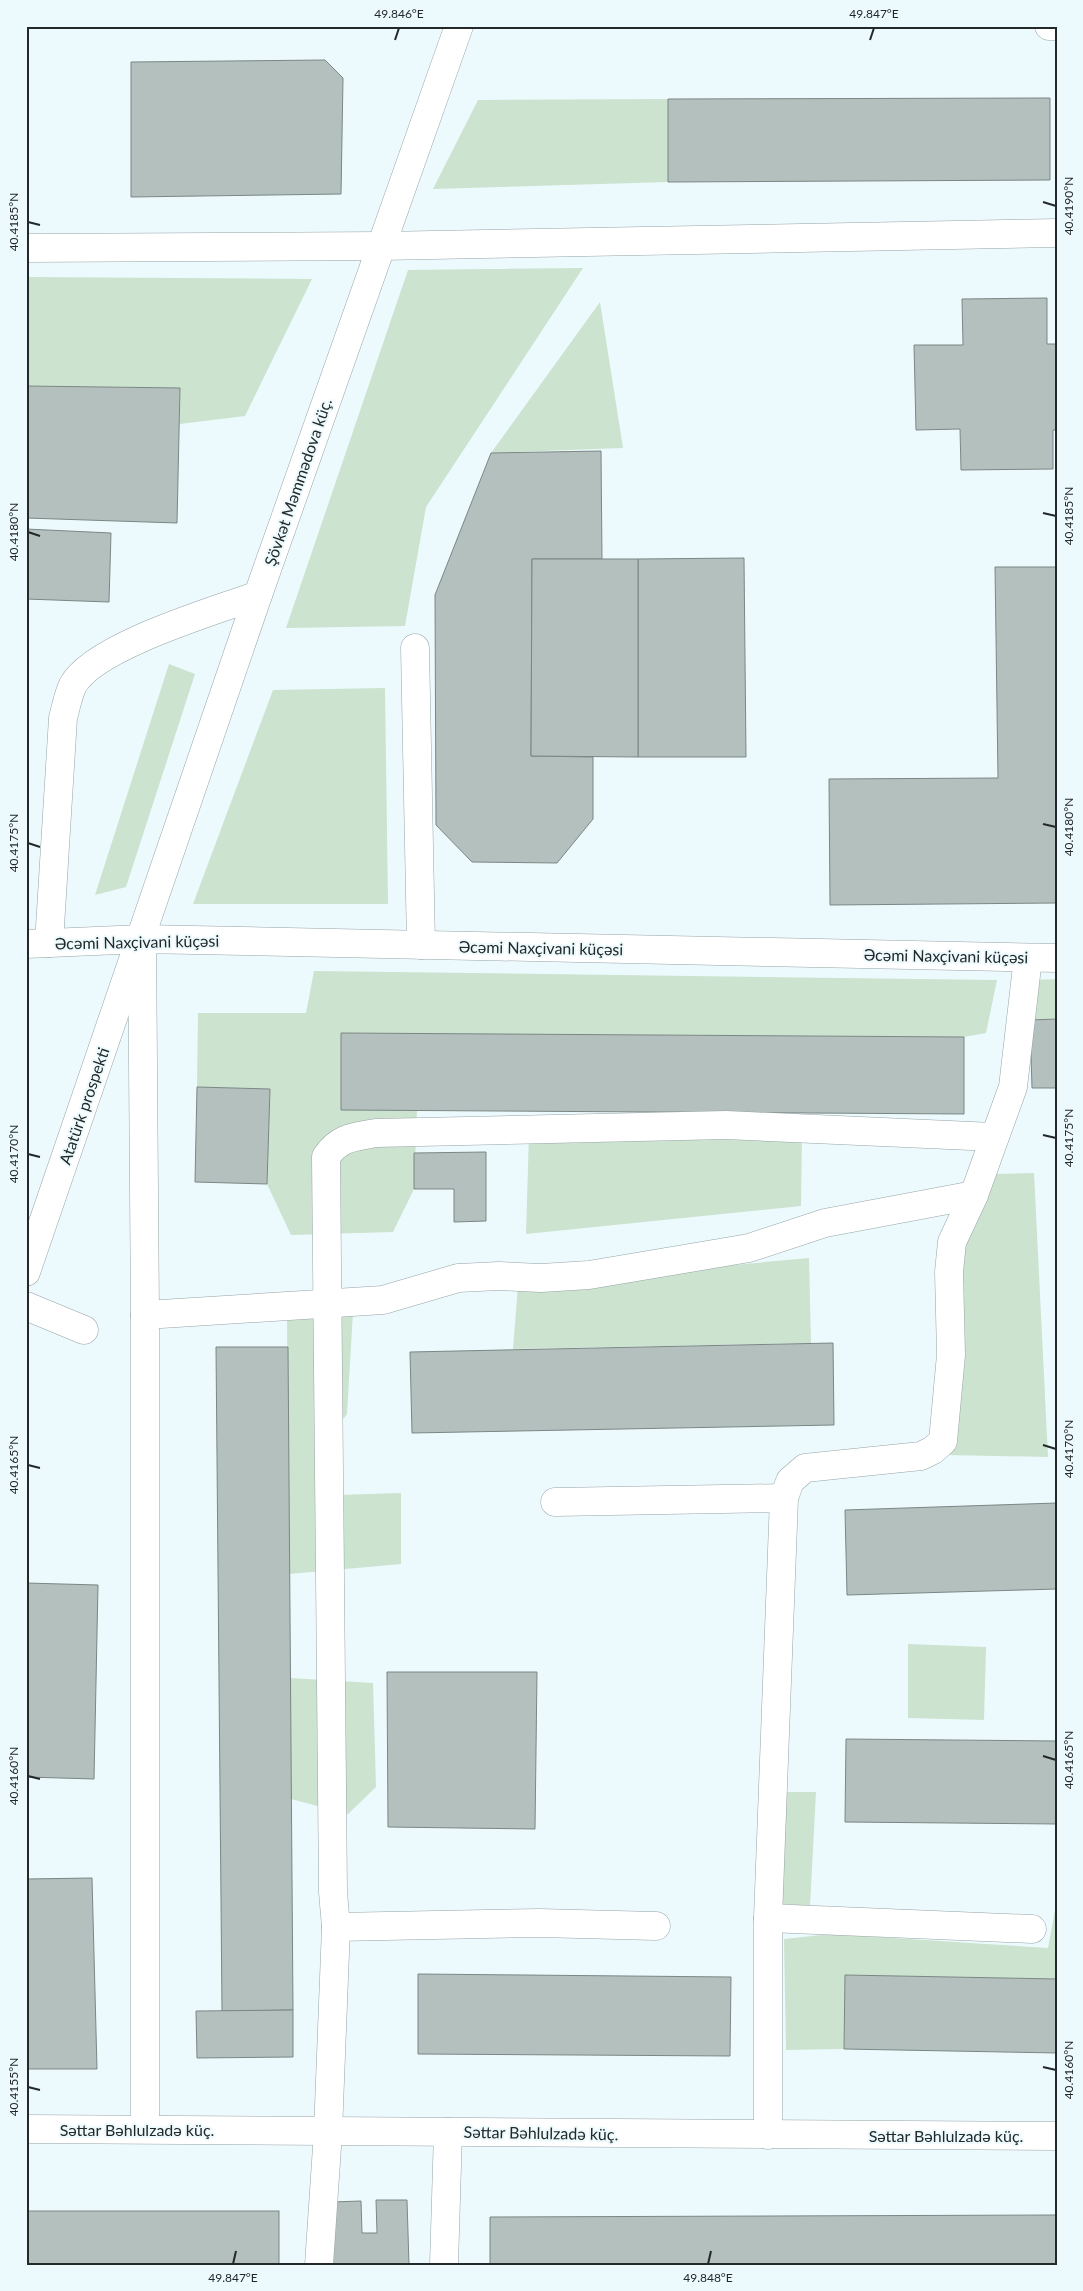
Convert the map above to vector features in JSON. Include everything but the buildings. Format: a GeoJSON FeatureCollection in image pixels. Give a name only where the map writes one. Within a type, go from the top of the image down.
{"type":"FeatureCollection","features":[{"type":"Feature","properties":{"kind":"street","name":"Şövkət Məmmədova küç."},"geometry":{"type":"LineString","coordinates":[[142,939],[258,596],[459,26]]}},
{"type":"Feature","properties":{"kind":"street"},"geometry":{"type":"LineString","coordinates":[[1049,26],[1057,26]]}},
{"type":"Feature","properties":{"kind":"street"},"geometry":{"type":"LineString","coordinates":[[26,248],[381,246],[1057,233]]}},
{"type":"Feature","properties":{"kind":"street"},"geometry":{"type":"LineString","coordinates":[[38,943],[63,718],[74,684],[101,658],[135,640],[258,596]]}},
{"type":"Feature","properties":{"kind":"street"},"geometry":{"type":"LineString","coordinates":[[415,648],[421,945]]}},
{"type":"Feature","properties":{"kind":"street"},"geometry":{"type":"LineString","coordinates":[[142,939],[145,1315],[144,2129]]}},
{"type":"Feature","properties":{"kind":"street","name":"Əcəmi Naxçivani küçəsi"},"geometry":{"type":"LineString","coordinates":[[38,943],[142,939],[1057,958]]}},
{"type":"Feature","properties":{"kind":"street","name":"Atatürk prospekti"},"geometry":{"type":"LineString","coordinates":[[26,1272],[142,939]]}},
{"type":"Feature","properties":{"kind":"street"},"geometry":{"type":"LineString","coordinates":[[768,2136],[768,1918],[784,1498],[790,1481],[805,1468],[921,1456],[943,1441],[951,1355],[949,1272],[952,1242],[974,1195],[1013,1086],[1028,958]]}},
{"type":"Feature","properties":{"kind":"street"},"geometry":{"type":"LineString","coordinates":[[319,2265],[328,2132],[336,1928],[333,1892],[326,1157],[333,1146],[342,1140],[376,1133],[726,1125],[994,1137]]}},
{"type":"Feature","properties":{"kind":"street"},"geometry":{"type":"LineString","coordinates":[[145,1315],[383,1300],[458,1278],[499,1276],[541,1278],[589,1275],[749,1248],[825,1224],[974,1195]]}},
{"type":"Feature","properties":{"kind":"street"},"geometry":{"type":"LineString","coordinates":[[26,1306],[84,1330]]}},
{"type":"Feature","properties":{"kind":"street"},"geometry":{"type":"LineString","coordinates":[[555,1502],[784,1498]]}},
{"type":"Feature","properties":{"kind":"street"},"geometry":{"type":"LineString","coordinates":[[768,1918],[1032,1929]]}},
{"type":"Feature","properties":{"kind":"street"},"geometry":{"type":"LineString","coordinates":[[336,1928],[538,1923],[656,1926]]}},
{"type":"Feature","properties":{"kind":"street","name":"Səttar Bəhlulzadə küç."},"geometry":{"type":"LineString","coordinates":[[26,2129],[768,2136],[1057,2136]]}},
{"type":"Feature","properties":{"kind":"street"},"geometry":{"type":"LineString","coordinates":[[444,2265],[448,2132]]}},
{"type":"Feature","properties":{"kind":"green space"},"geometry":{"type":"Polygon","coordinates":[[[668,99],[668,182],[433,189],[478,100],[668,99]]]}},
{"type":"Feature","properties":{"kind":"green space"},"geometry":{"type":"Polygon","coordinates":[[[583,268],[426,507],[405,626],[286,628],[408,270],[583,268]]]}},
{"type":"Feature","properties":{"kind":"green space"},"geometry":{"type":"Polygon","coordinates":[[[26,277],[312,279],[245,416],[180,424],[180,388],[26,386],[26,277]]]}},
{"type":"Feature","properties":{"kind":"green space"},"geometry":{"type":"Polygon","coordinates":[[[600,302],[623,448],[491,453],[600,302]]]}},
{"type":"Feature","properties":{"kind":"green space"},"geometry":{"type":"Polygon","coordinates":[[[169,664],[195,674],[126,887],[95,895],[169,664]]]}},
{"type":"Feature","properties":{"kind":"green space"},"geometry":{"type":"Polygon","coordinates":[[[385,688],[388,904],[193,904],[273,690],[385,688]]]}},
{"type":"Feature","properties":{"kind":"green space"},"geometry":{"type":"Polygon","coordinates":[[[314,971],[997,980],[986,1033],[964,1037],[342,1033],[341,1110],[417,1110],[414,1189],[393,1232],[291,1235],[267,1184],[270,1089],[197,1087],[198,1013],[306,1013],[314,971]]]}},
{"type":"Feature","properties":{"kind":"green space"},"geometry":{"type":"Polygon","coordinates":[[[1057,979],[1057,1019],[1030,1020],[1034,980],[1057,979]]]}},
{"type":"Feature","properties":{"kind":"green space"},"geometry":{"type":"Polygon","coordinates":[[[529,1133],[802,1134],[801,1206],[526,1234],[529,1133]]]}},
{"type":"Feature","properties":{"kind":"green space"},"geometry":{"type":"Polygon","coordinates":[[[1034,1173],[1048,1457],[946,1455],[962,1251],[992,1174],[1034,1173]]]}},
{"type":"Feature","properties":{"kind":"green space"},"geometry":{"type":"Polygon","coordinates":[[[809,1258],[811,1343],[513,1349],[518,1285],[809,1258]]]}},
{"type":"Feature","properties":{"kind":"green space"},"geometry":{"type":"Polygon","coordinates":[[[353,1312],[347,1414],[336,1429],[338,1495],[401,1493],[401,1564],[289,1574],[287,1317],[353,1312]]]}},
{"type":"Feature","properties":{"kind":"green space"},"geometry":{"type":"Polygon","coordinates":[[[908,1644],[986,1647],[984,1720],[908,1718],[908,1644]]]}},
{"type":"Feature","properties":{"kind":"green space"},"geometry":{"type":"Polygon","coordinates":[[[290,1678],[373,1683],[376,1787],[348,1814],[291,1799],[290,1678]]]}},
{"type":"Feature","properties":{"kind":"green space"},"geometry":{"type":"Polygon","coordinates":[[[782,1792],[816,1792],[810,1906],[781,1904],[782,1792]]]}},
{"type":"Feature","properties":{"kind":"green space"},"geometry":{"type":"Polygon","coordinates":[[[1057,1899],[1057,1979],[846,1975],[844,2049],[786,2050],[784,1939],[831,1934],[1048,1948],[1057,1899]]]}}]}
